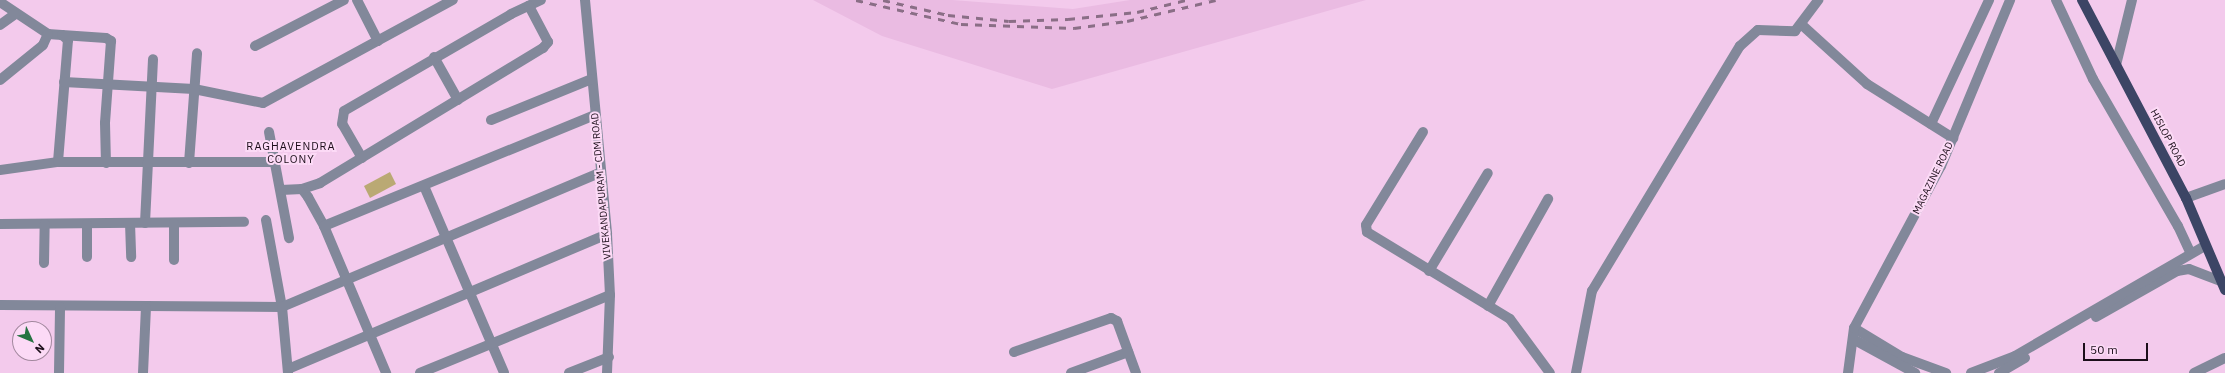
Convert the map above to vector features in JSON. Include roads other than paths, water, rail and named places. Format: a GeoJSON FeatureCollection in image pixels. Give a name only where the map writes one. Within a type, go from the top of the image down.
{"type":"FeatureCollection","features":[{"type":"Feature","properties":{"kind":"main road","name":"HISLOP ROAD"},"geometry":{"type":"LineString","coordinates":[[2082,0],[2186,198],[2205,246],[2225,290]]}},
{"type":"Feature","properties":{"kind":"street"},"geometry":{"type":"LineString","coordinates":[[255,46],[344,0]]}},
{"type":"Feature","properties":{"kind":"street"},"geometry":{"type":"LineString","coordinates":[[357,0],[378,41]]}},
{"type":"Feature","properties":{"kind":"street"},"geometry":{"type":"LineString","coordinates":[[64,82],[107,83],[152,88],[194,89],[263,103],[453,0]]}},
{"type":"Feature","properties":{"kind":"street"},"geometry":{"type":"LineString","coordinates":[[362,158],[342,124],[344,111],[434,57],[541,0]]}},
{"type":"Feature","properties":{"kind":"street","name":"VIVEKANDAPURAM - CDM ROAD"},"geometry":{"type":"LineString","coordinates":[[585,0],[599,173],[607,234],[610,295],[609,357],[607,373]]}},
{"type":"Feature","properties":{"kind":"street"},"geometry":{"type":"LineString","coordinates":[[1576,373],[1592,292],[1740,46],[1758,30],[1795,31],[1802,25],[1818,0]]}},
{"type":"Feature","properties":{"kind":"street"},"geometry":{"type":"LineString","coordinates":[[1931,124],[1989,0]]}},
{"type":"Feature","properties":{"kind":"street","name":"MAGAZINE ROAD"},"geometry":{"type":"LineString","coordinates":[[1848,373],[1854,328],[1953,138],[2009,0]]}},
{"type":"Feature","properties":{"kind":"street"},"geometry":{"type":"LineString","coordinates":[[2056,0],[2093,79],[2190,252]]}},
{"type":"Feature","properties":{"kind":"street"},"geometry":{"type":"LineString","coordinates":[[2116,65],[2132,0]]}},
{"type":"Feature","properties":{"kind":"street"},"geometry":{"type":"LineString","coordinates":[[0,2],[15,14],[48,34],[106,38],[111,42],[107,83],[106,163]]}},
{"type":"Feature","properties":{"kind":"street"},"geometry":{"type":"LineString","coordinates":[[281,190],[302,189],[362,158],[458,100],[548,42],[529,6]]}},
{"type":"Feature","properties":{"kind":"street"},"geometry":{"type":"LineString","coordinates":[[0,25],[15,14]]}},
{"type":"Feature","properties":{"kind":"street"},"geometry":{"type":"LineString","coordinates":[[1802,25],[1867,84],[1953,138]]}},
{"type":"Feature","properties":{"kind":"street"},"geometry":{"type":"LineString","coordinates":[[1,77],[43,45],[48,34]]}},
{"type":"Feature","properties":{"kind":"street"},"geometry":{"type":"LineString","coordinates":[[58,162],[68,40],[62,35]]}},
{"type":"Feature","properties":{"kind":"street"},"geometry":{"type":"LineString","coordinates":[[189,163],[197,53]]}},
{"type":"Feature","properties":{"kind":"street"},"geometry":{"type":"LineString","coordinates":[[434,57],[458,100]]}},
{"type":"Feature","properties":{"kind":"street"},"geometry":{"type":"LineString","coordinates":[[145,223],[153,59]]}},
{"type":"Feature","properties":{"kind":"street"},"geometry":{"type":"LineString","coordinates":[[490,120],[592,78]]}},
{"type":"Feature","properties":{"kind":"street"},"geometry":{"type":"LineString","coordinates":[[324,226],[595,115]]}},
{"type":"Feature","properties":{"kind":"street"},"geometry":{"type":"LineString","coordinates":[[269,132],[289,238]]}},
{"type":"Feature","properties":{"kind":"street"},"geometry":{"type":"LineString","coordinates":[[1423,132],[1366,225],[1372,237],[1488,306],[1518,327],[1550,373]]}},
{"type":"Feature","properties":{"kind":"street"},"geometry":{"type":"LineString","coordinates":[[0,170],[58,162],[148,164],[274,162]]}},
{"type":"Feature","properties":{"kind":"street"},"geometry":{"type":"LineString","coordinates":[[0,305],[60,308],[146,308],[175,305],[282,307],[599,173]]}},
{"type":"Feature","properties":{"kind":"street"},"geometry":{"type":"LineString","coordinates":[[1429,271],[1488,173]]}},
{"type":"Feature","properties":{"kind":"street"},"geometry":{"type":"LineString","coordinates":[[2186,198],[2225,184]]}},
{"type":"Feature","properties":{"kind":"street"},"geometry":{"type":"LineString","coordinates":[[424,186],[504,373]]}},
{"type":"Feature","properties":{"kind":"street"},"geometry":{"type":"LineString","coordinates":[[302,189],[324,226],[386,373]]}},
{"type":"Feature","properties":{"kind":"street"},"geometry":{"type":"LineString","coordinates":[[1488,306],[1548,199]]}},
{"type":"Feature","properties":{"kind":"street"},"geometry":{"type":"LineString","coordinates":[[266,220],[282,307],[288,371],[369,334],[607,234]]}},
{"type":"Feature","properties":{"kind":"street"},"geometry":{"type":"LineString","coordinates":[[0,224],[244,222]]}},
{"type":"Feature","properties":{"kind":"street"},"geometry":{"type":"LineString","coordinates":[[130,223],[131,256]]}},
{"type":"Feature","properties":{"kind":"street"},"geometry":{"type":"LineString","coordinates":[[174,223],[174,260]]}},
{"type":"Feature","properties":{"kind":"street"},"geometry":{"type":"LineString","coordinates":[[44,263],[45,224]]}},
{"type":"Feature","properties":{"kind":"street"},"geometry":{"type":"LineString","coordinates":[[87,224],[87,257]]}},
{"type":"Feature","properties":{"kind":"street"},"geometry":{"type":"LineString","coordinates":[[2087,319],[2190,252],[2205,246]]}},
{"type":"Feature","properties":{"kind":"street"},"geometry":{"type":"LineString","coordinates":[[1999,373],[2043,344],[2177,271],[2190,269],[2221,281]]}},
{"type":"Feature","properties":{"kind":"street"},"geometry":{"type":"LineString","coordinates":[[420,373],[610,295]]}},
{"type":"Feature","properties":{"kind":"street"},"geometry":{"type":"LineString","coordinates":[[59,373],[60,308]]}},
{"type":"Feature","properties":{"kind":"street"},"geometry":{"type":"LineString","coordinates":[[143,373],[146,308]]}},
{"type":"Feature","properties":{"kind":"street"},"geometry":{"type":"LineString","coordinates":[[1014,352],[1111,318],[1117,321],[1136,373]]}},
{"type":"Feature","properties":{"kind":"street"},"geometry":{"type":"LineString","coordinates":[[1854,328],[1902,357],[1946,373]]}},
{"type":"Feature","properties":{"kind":"street"},"geometry":{"type":"LineString","coordinates":[[1853,339],[1915,373]]}},
{"type":"Feature","properties":{"kind":"street"},"geometry":{"type":"LineString","coordinates":[[1971,373],[1985,370],[2043,344]]}},
{"type":"Feature","properties":{"kind":"street"},"geometry":{"type":"LineString","coordinates":[[1071,373],[1128,352]]}},
{"type":"Feature","properties":{"kind":"street"},"geometry":{"type":"LineString","coordinates":[[569,373],[609,357]]}},
{"type":"Feature","properties":{"kind":"street"},"geometry":{"type":"LineString","coordinates":[[2194,373],[2225,358]]}},
{"type":"Feature","properties":{"kind":"railway"},"geometry":{"type":"LineString","coordinates":[[856,0],[961,24],[1074,28],[1127,21],[1216,0]]}},
{"type":"Feature","properties":{"kind":"railway"},"geometry":{"type":"LineString","coordinates":[[883,0],[948,15],[1009,21],[1068,19],[1137,12],[1186,0]]}},
{"type":"Feature","properties":{"kind":"district","name":"RAGHAVENDRA COLONY"},"geometry":{"type":"Point","coordinates":[291,153]}}]}
